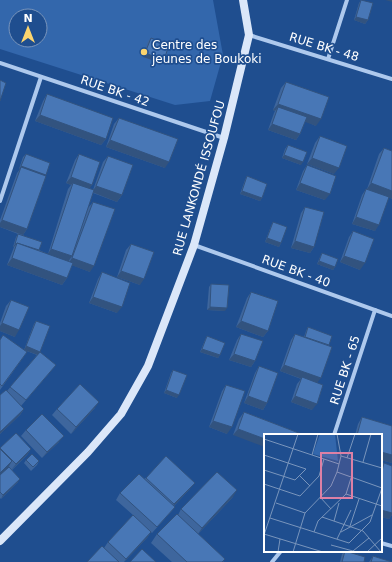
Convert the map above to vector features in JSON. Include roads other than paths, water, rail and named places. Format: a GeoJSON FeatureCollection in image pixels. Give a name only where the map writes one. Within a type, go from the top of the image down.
{"type":"FeatureCollection","features":[{"type":"Feature","properties":{"kind":"street","name":"RUE LANKONDÉ ISSOUFOU"},"geometry":{"type":"LineString","coordinates":[[0,542],[88,452],[121,414],[148,366],[194,245],[224,138],[249,35],[243,0]]}},
{"type":"Feature","properties":{"kind":"street"},"geometry":{"type":"LineString","coordinates":[[328,59],[347,0]]}},
{"type":"Feature","properties":{"kind":"street","name":"RUE BK - 48"},"geometry":{"type":"LineString","coordinates":[[249,35],[392,79]]}},
{"type":"Feature","properties":{"kind":"street","name":"RUE BK - 42"},"geometry":{"type":"LineString","coordinates":[[0,63],[224,138]]}},
{"type":"Feature","properties":{"kind":"street"},"geometry":{"type":"LineString","coordinates":[[0,201],[41,77]]}},
{"type":"Feature","properties":{"kind":"street","name":"RUE BK - 40"},"geometry":{"type":"LineString","coordinates":[[194,245],[392,316]]}},
{"type":"Feature","properties":{"kind":"street","name":"RUE BK - 65"},"geometry":{"type":"LineString","coordinates":[[334,434],[375,310]]}},
{"type":"Feature","properties":{"kind":"street"},"geometry":{"type":"LineString","coordinates":[[382,542],[392,546]]}},
{"type":"Feature","properties":{"kind":"street"},"geometry":{"type":"LineString","coordinates":[[272,562],[280,552]]}},
{"type":"Feature","properties":{"kind":"place","name":"Centre des jeunes de Boukoki"},"geometry":{"type":"Point","coordinates":[144,52]}}]}
